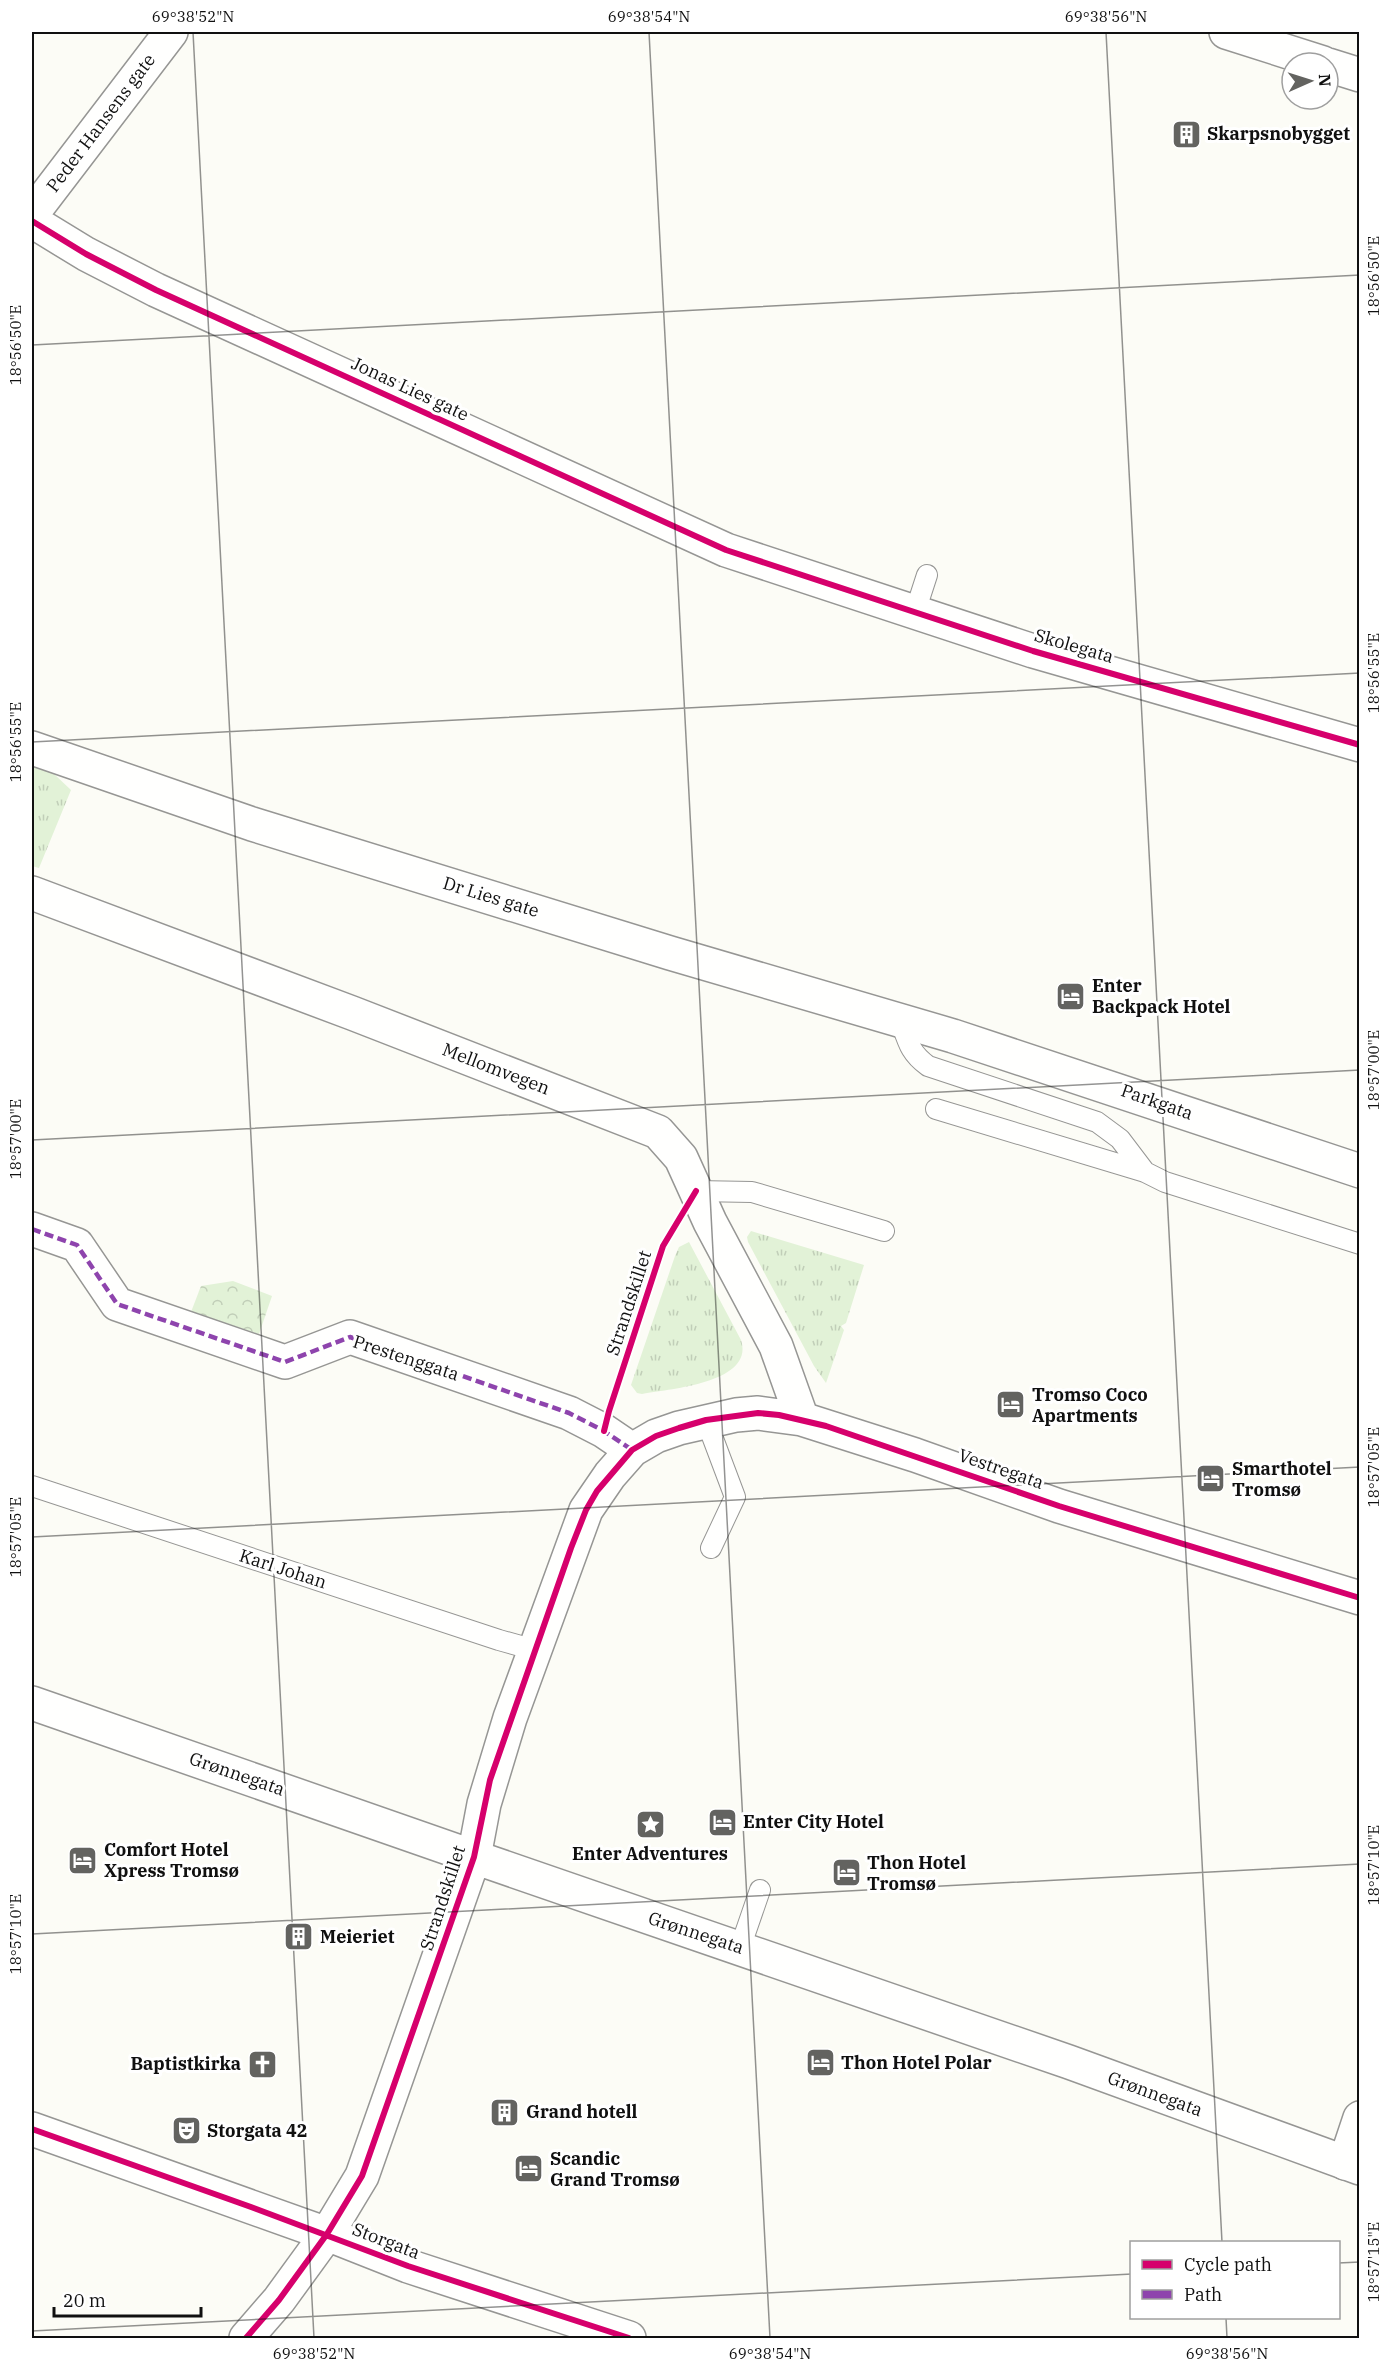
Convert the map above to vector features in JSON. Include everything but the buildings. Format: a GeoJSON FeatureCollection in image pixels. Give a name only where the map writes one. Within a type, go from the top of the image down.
{"type":"FeatureCollection","features":[{"type":"Feature","properties":{"kind":"street","name":"Peder Hansens gate"},"geometry":{"type":"LineString","coordinates":[[32,214],[171,32]]}},
{"type":"Feature","properties":{"kind":"street"},"geometry":{"type":"LineString","coordinates":[[1226,32],[1285,51]]}},
{"type":"Feature","properties":{"kind":"street"},"geometry":{"type":"LineString","coordinates":[[1340,68],[1359,75]]}},
{"type":"Feature","properties":{"kind":"street","name":"Jonas Lies gate"},"geometry":{"type":"LineString","coordinates":[[32,221],[86,254],[177,300],[726,550],[782,570]]}},
{"type":"Feature","properties":{"kind":"street","name":"Skolegata"},"geometry":{"type":"LineString","coordinates":[[782,570],[1033,651],[1359,745]]}},
{"type":"Feature","properties":{"kind":"street","name":"Dr Lies gate"},"geometry":{"type":"LineString","coordinates":[[32,748],[252,824],[670,953],[953,1036]]}},
{"type":"Feature","properties":{"kind":"street","name":"Mellomvegen"},"geometry":{"type":"LineString","coordinates":[[32,893],[341,1009],[658,1132],[681,1158],[710,1222],[776,1346],[801,1419]]}},
{"type":"Feature","properties":{"kind":"street","name":"Parkgata"},"geometry":{"type":"LineString","coordinates":[[953,1036],[1359,1171]]}},
{"type":"Feature","properties":{"kind":"street","name":"Prestenggata"},"geometry":{"type":"LineString","coordinates":[[32,1229],[77,1245],[117,1304],[285,1362],[350,1336],[569,1413],[604,1431],[632,1450]]}},
{"type":"Feature","properties":{"kind":"street","name":"Vestregata"},"geometry":{"type":"LineString","coordinates":[[632,1450],[656,1436],[706,1420],[758,1413],[801,1419],[915,1455],[1059,1506],[1359,1598]]}},
{"type":"Feature","properties":{"kind":"street","name":"Strandskillet"},"geometry":{"type":"LineString","coordinates":[[246,2338],[279,2300],[327,2234],[362,2176],[474,1857],[490,1780],[586,1510],[610,1475],[632,1450]]}},
{"type":"Feature","properties":{"kind":"street","name":"Grønnegata"},"geometry":{"type":"LineString","coordinates":[[32,1702],[1069,2062],[1352,2165]]}},
{"type":"Feature","properties":{"kind":"street"},"geometry":{"type":"LineString","coordinates":[[1352,2165],[1359,2118]]}},
{"type":"Feature","properties":{"kind":"street","name":"Storgata"},"geometry":{"type":"LineString","coordinates":[[32,2129],[327,2234],[408,2266],[629,2338]]}},
{"type":"Feature","properties":{"kind":"lane"},"geometry":{"type":"LineString","coordinates":[[915,612],[927,575]]}},
{"type":"Feature","properties":{"kind":"lane"},"geometry":{"type":"LineString","coordinates":[[902,1022],[915,1056],[928,1066],[1096,1122],[1120,1139],[1145,1172]]}},
{"type":"Feature","properties":{"kind":"lane"},"geometry":{"type":"LineString","coordinates":[[936,1109],[1145,1172],[1166,1182],[1359,1244]]}},
{"type":"Feature","properties":{"kind":"lane"},"geometry":{"type":"LineString","coordinates":[[696,1191],[752,1192],[884,1231]]}},
{"type":"Feature","properties":{"kind":"lane"},"geometry":{"type":"LineString","coordinates":[[706,1420],[735,1497],[711,1548]]}},
{"type":"Feature","properties":{"kind":"lane","name":"Karl Johan"},"geometry":{"type":"LineString","coordinates":[[32,1486],[535,1650]]}},
{"type":"Feature","properties":{"kind":"lane"},"geometry":{"type":"LineString","coordinates":[[740,1948],[760,1890]]}},
{"type":"Feature","properties":{"kind":"green space"},"geometry":{"type":"Polygon","coordinates":[[[32,767],[53,773],[71,790],[39,868],[32,866],[32,767]]]}},
{"type":"Feature","properties":{"kind":"green space"},"geometry":{"type":"Polygon","coordinates":[[[751,1231],[864,1265],[846,1323],[841,1326],[844,1330],[826,1383],[814,1366],[748,1242],[747,1237],[751,1231]]]}},
{"type":"Feature","properties":{"kind":"green space"},"geometry":{"type":"Polygon","coordinates":[[[689,1242],[741,1340],[742,1354],[735,1366],[723,1375],[707,1381],[671,1390],[637,1393],[631,1385],[675,1256],[679,1247],[689,1242]]]}},
{"type":"Feature","properties":{"kind":"green space"},"geometry":{"type":"Polygon","coordinates":[[[233,1281],[272,1296],[259,1334],[191,1312],[201,1286],[233,1281]]]}},
{"type":"Feature","properties":{"kind":"marked path"},"geometry":{"type":"LineString","coordinates":[[32,1229],[77,1245],[117,1304],[285,1362],[350,1337],[569,1413],[604,1431],[632,1450]]}},
{"type":"Feature","properties":{"kind":"cycle path"},"geometry":{"type":"LineString","coordinates":[[32,221],[86,254],[156,290],[726,550],[1033,651],[1360,745]]}},
{"type":"Feature","properties":{"kind":"cycle path"},"geometry":{"type":"LineString","coordinates":[[604,1431],[663,1246],[696,1191]]}},
{"type":"Feature","properties":{"kind":"cycle path"},"geometry":{"type":"LineString","coordinates":[[246,2338],[279,2300],[327,2234],[362,2176],[474,1857],[490,1780],[571,1548],[586,1510],[597,1491],[632,1450],[656,1436],[706,1420],[758,1413],[779,1415],[826,1426],[1059,1506],[1360,1598]]}},
{"type":"Feature","properties":{"kind":"cycle path"},"geometry":{"type":"LineString","coordinates":[[32,2129],[408,2266],[629,2338]]}},
{"type":"Feature","properties":{"kind":"place","name":"Skarpsnobygget"},"geometry":{"type":"Point","coordinates":[1186,134]}},
{"type":"Feature","properties":{"kind":"place","name":"Enter Backpack Hotel"},"geometry":{"type":"Point","coordinates":[1071,996]}},
{"type":"Feature","properties":{"kind":"place","name":"Tromso Coco Apartments"},"geometry":{"type":"Point","coordinates":[1011,1405]}},
{"type":"Feature","properties":{"kind":"place","name":"Smarthotel Tromsø"},"geometry":{"type":"Point","coordinates":[1211,1479]}},
{"type":"Feature","properties":{"kind":"place","name":"Enter City Hotel"},"geometry":{"type":"Point","coordinates":[722,1822]}},
{"type":"Feature","properties":{"kind":"place","name":"Enter Adventures"},"geometry":{"type":"Point","coordinates":[650,1825]}},
{"type":"Feature","properties":{"kind":"place","name":"Comfort Hotel Xpress Tromsø"},"geometry":{"type":"Point","coordinates":[83,1860]}},
{"type":"Feature","properties":{"kind":"place","name":"Thon Hotel Tromsø"},"geometry":{"type":"Point","coordinates":[846,1873]}},
{"type":"Feature","properties":{"kind":"place","name":"Meieriet"},"geometry":{"type":"Point","coordinates":[299,1937]}},
{"type":"Feature","properties":{"kind":"place","name":"Thon Hotel Polar"},"geometry":{"type":"Point","coordinates":[820,2063]}},
{"type":"Feature","properties":{"kind":"place","name":"Baptistkirka"},"geometry":{"type":"Point","coordinates":[262,2064]}},
{"type":"Feature","properties":{"kind":"place","name":"Grand hotell"},"geometry":{"type":"Point","coordinates":[505,2112]}},
{"type":"Feature","properties":{"kind":"place","name":"Storgata 42"},"geometry":{"type":"Point","coordinates":[186,2131]}},
{"type":"Feature","properties":{"kind":"place","name":"Scandic Grand Tromsø"},"geometry":{"type":"Point","coordinates":[529,2169]}}]}
